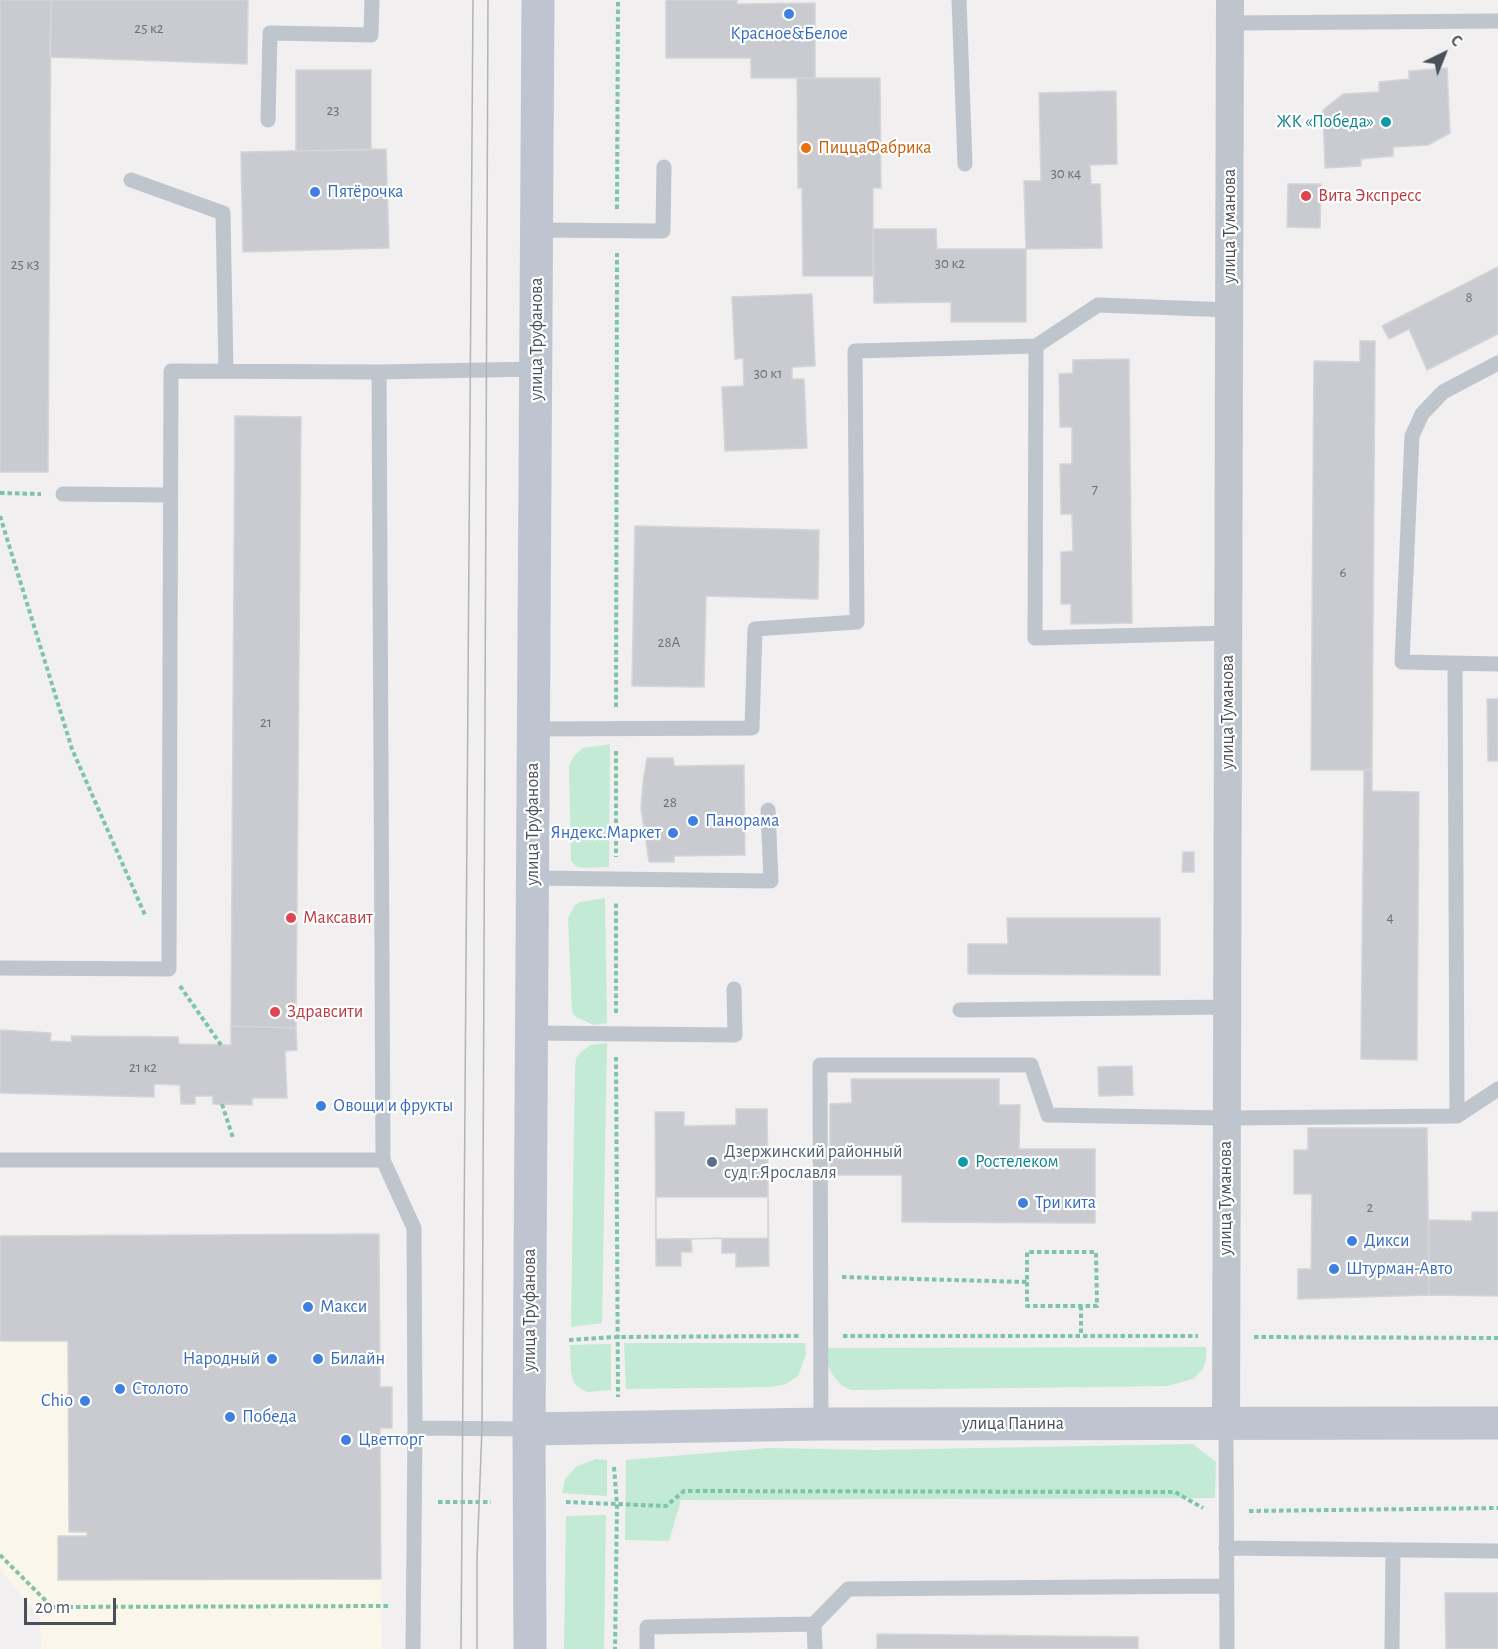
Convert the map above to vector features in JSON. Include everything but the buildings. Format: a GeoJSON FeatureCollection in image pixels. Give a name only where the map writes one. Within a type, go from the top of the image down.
{"type":"FeatureCollection","features":[{"type":"Feature","properties":{"kind":"street","name":"улица Труфанова"},"geometry":{"type":"LineString","coordinates":[[530,1649],[529,1429],[538,0]]}},
{"type":"Feature","properties":{"kind":"street","name":"улица Туманова"},"geometry":{"type":"LineString","coordinates":[[1226,1424],[1231,11]]}},
{"type":"Feature","properties":{"kind":"street","name":"улица Панина"},"geometry":{"type":"LineString","coordinates":[[529,1429],[821,1424],[1498,1424]]}},
{"type":"Feature","properties":{"kind":"lane"},"geometry":{"type":"LineString","coordinates":[[268,120],[270,33],[372,35],[372,0]]}},
{"type":"Feature","properties":{"kind":"lane"},"geometry":{"type":"LineString","coordinates":[[959,0],[965,164]]}},
{"type":"Feature","properties":{"kind":"lane"},"geometry":{"type":"LineString","coordinates":[[1231,11],[1498,21]]}},
{"type":"Feature","properties":{"kind":"lane"},"geometry":{"type":"LineString","coordinates":[[537,230],[663,231],[664,167]]}},
{"type":"Feature","properties":{"kind":"lane"},"geometry":{"type":"LineString","coordinates":[[131,180],[223,213],[226,371]]}},
{"type":"Feature","properties":{"kind":"lane"},"geometry":{"type":"LineString","coordinates":[[533,729],[752,728],[754,629],[856,622],[855,351],[1036,346],[1098,305],[1230,309]]}},
{"type":"Feature","properties":{"kind":"lane"},"geometry":{"type":"LineString","coordinates":[[1036,346],[1035,638],[1228,633]]}},
{"type":"Feature","properties":{"kind":"lane"},"geometry":{"type":"LineString","coordinates":[[1498,363],[1443,392],[1422,414],[1412,436],[1402,662],[1498,664]]}},
{"type":"Feature","properties":{"kind":"lane"},"geometry":{"type":"LineString","coordinates":[[0,968],[169,969],[171,371],[379,372],[537,369]]}},
{"type":"Feature","properties":{"kind":"lane"},"geometry":{"type":"LineString","coordinates":[[379,372],[383,1160],[414,1228],[413,1649]]}},
{"type":"Feature","properties":{"kind":"lane"},"geometry":{"type":"LineString","coordinates":[[63,494],[170,495]]}},
{"type":"Feature","properties":{"kind":"lane"},"geometry":{"type":"LineString","coordinates":[[1455,663],[1458,1116]]}},
{"type":"Feature","properties":{"kind":"lane"},"geometry":{"type":"LineString","coordinates":[[533,878],[771,881],[768,810]]}},
{"type":"Feature","properties":{"kind":"lane"},"geometry":{"type":"LineString","coordinates":[[532,1033],[735,1035],[734,989]]}},
{"type":"Feature","properties":{"kind":"lane"},"geometry":{"type":"LineString","coordinates":[[960,1010],[1227,1007]]}},
{"type":"Feature","properties":{"kind":"lane"},"geometry":{"type":"LineString","coordinates":[[821,1424],[820,1065],[1031,1065],[1048,1115],[1226,1118],[1458,1116],[1498,1089]]}},
{"type":"Feature","properties":{"kind":"lane"},"geometry":{"type":"LineString","coordinates":[[0,1160],[383,1160]]}},
{"type":"Feature","properties":{"kind":"lane"},"geometry":{"type":"LineString","coordinates":[[1226,1424],[1227,1649]]}},
{"type":"Feature","properties":{"kind":"lane"},"geometry":{"type":"LineString","coordinates":[[415,1428],[529,1429]]}},
{"type":"Feature","properties":{"kind":"lane"},"geometry":{"type":"LineString","coordinates":[[1226,1548],[1498,1551]]}},
{"type":"Feature","properties":{"kind":"lane"},"geometry":{"type":"LineString","coordinates":[[1392,1649],[1393,1551]]}},
{"type":"Feature","properties":{"kind":"lane"},"geometry":{"type":"LineString","coordinates":[[647,1649],[647,1627],[814,1624],[848,1589],[1226,1586]]}},
{"type":"Feature","properties":{"kind":"lane"},"geometry":{"type":"LineString","coordinates":[[814,1624],[815,1649]]}},
{"type":"Feature","properties":{"kind":"path"},"geometry":{"type":"LineString","coordinates":[[618,0],[615,730],[618,1397]]}},
{"type":"Feature","properties":{"kind":"path"},"geometry":{"type":"LineString","coordinates":[[0,494],[63,494]]}},
{"type":"Feature","properties":{"kind":"path"},"geometry":{"type":"LineString","coordinates":[[0,516],[72,749],[146,917]]}},
{"type":"Feature","properties":{"kind":"path"},"geometry":{"type":"LineString","coordinates":[[169,969],[221,1045]]}},
{"type":"Feature","properties":{"kind":"path"},"geometry":{"type":"LineString","coordinates":[[222,1104],[240,1160]]}},
{"type":"Feature","properties":{"kind":"path"},"geometry":{"type":"LineString","coordinates":[[1027,1252],[1096,1252],[1097,1306],[1028,1306],[1028,1282],[1027,1252]]}},
{"type":"Feature","properties":{"kind":"path"},"geometry":{"type":"LineString","coordinates":[[821,1276],[1028,1282]]}},
{"type":"Feature","properties":{"kind":"path"},"geometry":{"type":"LineString","coordinates":[[1081,1306],[1082,1336]]}},
{"type":"Feature","properties":{"kind":"path"},"geometry":{"type":"LineString","coordinates":[[569,1340],[616,1337],[820,1336],[1498,1338]]}},
{"type":"Feature","properties":{"kind":"path"},"geometry":{"type":"LineString","coordinates":[[614,1467],[617,1505],[615,1649]]}},
{"type":"Feature","properties":{"kind":"path"},"geometry":{"type":"LineString","coordinates":[[566,1502],[666,1506],[684,1491],[1175,1492],[1207,1511],[1498,1508]]}},
{"type":"Feature","properties":{"kind":"path"},"geometry":{"type":"LineString","coordinates":[[414,1502],[491,1502]]}},
{"type":"Feature","properties":{"kind":"path"},"geometry":{"type":"LineString","coordinates":[[0,1554],[52,1607],[413,1606]]}},
{"type":"Feature","properties":{"kind":"shaded area","name":"Победа"},"geometry":{"type":"Polygon","coordinates":[[[379,1234],[380,1387],[392,1387],[392,1428],[380,1429],[382,1649],[41,1649],[40,1618],[0,1569],[0,1236],[379,1234]]]}},
{"type":"Feature","properties":{"kind":"green space"},"geometry":{"type":"Polygon","coordinates":[[[610,744],[609,867],[582,868],[571,861],[569,766],[574,756],[583,748],[610,744]]]}},
{"type":"Feature","properties":{"kind":"green space"},"geometry":{"type":"Polygon","coordinates":[[[605,898],[607,1023],[594,1025],[576,1017],[572,1012],[568,918],[574,906],[580,902],[605,898]]]}},
{"type":"Feature","properties":{"kind":"green space"},"geometry":{"type":"Polygon","coordinates":[[[607,1043],[602,1323],[571,1327],[576,1058],[591,1045],[607,1043]]]}},
{"type":"Feature","properties":{"kind":"green space"},"geometry":{"type":"Polygon","coordinates":[[[624,1343],[805,1343],[806,1354],[798,1376],[786,1384],[772,1387],[626,1389],[624,1343]]]}},
{"type":"Feature","properties":{"kind":"green space"},"geometry":{"type":"Polygon","coordinates":[[[611,1344],[611,1390],[587,1392],[581,1389],[574,1383],[571,1373],[570,1345],[611,1344]]]}},
{"type":"Feature","properties":{"kind":"green space"},"geometry":{"type":"Polygon","coordinates":[[[1206,1347],[1206,1361],[1202,1370],[1193,1379],[1167,1386],[851,1390],[841,1385],[832,1374],[827,1362],[827,1348],[1206,1347]]]}},
{"type":"Feature","properties":{"kind":"green space"},"geometry":{"type":"Polygon","coordinates":[[[1193,1444],[1216,1462],[1215,1498],[681,1500],[669,1541],[625,1540],[626,1460],[769,1448],[874,1450],[1193,1444]]]}},
{"type":"Feature","properties":{"kind":"green space"},"geometry":{"type":"Polygon","coordinates":[[[596,1459],[607,1460],[607,1496],[562,1493],[565,1479],[577,1466],[596,1459]]]}},
{"type":"Feature","properties":{"kind":"green space"},"geometry":{"type":"Polygon","coordinates":[[[606,1515],[604,1649],[564,1649],[566,1516],[606,1515]]]}},
{"type":"Feature","properties":{"kind":"tram line"},"geometry":{"type":"LineString","coordinates":[[461,1649],[473,0]]}},
{"type":"Feature","properties":{"kind":"tram line"},"geometry":{"type":"LineString","coordinates":[[477,1649],[477,1558],[482,1428],[488,0]]}},
{"type":"Feature","properties":{"kind":"place","name":"Красное&Белое"},"geometry":{"type":"Point","coordinates":[789,14]}},
{"type":"Feature","properties":{"kind":"place","name":"ЖК «Победа»"},"geometry":{"type":"Point","coordinates":[1386,122]}},
{"type":"Feature","properties":{"kind":"place","name":"ПиццаФабрика"},"geometry":{"type":"Point","coordinates":[806,148]}},
{"type":"Feature","properties":{"kind":"place","name":"Пятёрочка"},"geometry":{"type":"Point","coordinates":[315,192]}},
{"type":"Feature","properties":{"kind":"place","name":"Вита Экспресс"},"geometry":{"type":"Point","coordinates":[1306,196]}},
{"type":"Feature","properties":{"kind":"place","name":"Панорама"},"geometry":{"type":"Point","coordinates":[693,821]}},
{"type":"Feature","properties":{"kind":"place","name":"Яндекс.Маркет"},"geometry":{"type":"Point","coordinates":[673,833]}},
{"type":"Feature","properties":{"kind":"place","name":"Максавит"},"geometry":{"type":"Point","coordinates":[291,918]}},
{"type":"Feature","properties":{"kind":"place","name":"Здравсити"},"geometry":{"type":"Point","coordinates":[275,1012]}},
{"type":"Feature","properties":{"kind":"place","name":"Овощи и фрукты"},"geometry":{"type":"Point","coordinates":[321,1106]}},
{"type":"Feature","properties":{"kind":"place","name":"Дзержинский районный суд г.Ярославля"},"geometry":{"type":"Point","coordinates":[712,1162]}},
{"type":"Feature","properties":{"kind":"place","name":"Ростелеком"},"geometry":{"type":"Point","coordinates":[963,1162]}},
{"type":"Feature","properties":{"kind":"place","name":"Три кита"},"geometry":{"type":"Point","coordinates":[1023,1203]}},
{"type":"Feature","properties":{"kind":"place","name":"Дикси"},"geometry":{"type":"Point","coordinates":[1352,1241]}},
{"type":"Feature","properties":{"kind":"place","name":"Штурман-Авто"},"geometry":{"type":"Point","coordinates":[1334,1269]}},
{"type":"Feature","properties":{"kind":"place","name":"Макси"},"geometry":{"type":"Point","coordinates":[308,1307]}},
{"type":"Feature","properties":{"kind":"place","name":"Народный"},"geometry":{"type":"Point","coordinates":[272,1359]}},
{"type":"Feature","properties":{"kind":"place","name":"Билайн"},"geometry":{"type":"Point","coordinates":[318,1359]}},
{"type":"Feature","properties":{"kind":"place","name":"Столото"},"geometry":{"type":"Point","coordinates":[120,1389]}},
{"type":"Feature","properties":{"kind":"place","name":"Chio"},"geometry":{"type":"Point","coordinates":[85,1401]}},
{"type":"Feature","properties":{"kind":"place","name":"Победа"},"geometry":{"type":"Point","coordinates":[230,1417]}},
{"type":"Feature","properties":{"kind":"place","name":"Цветторг"},"geometry":{"type":"Point","coordinates":[346,1440]}}]}
